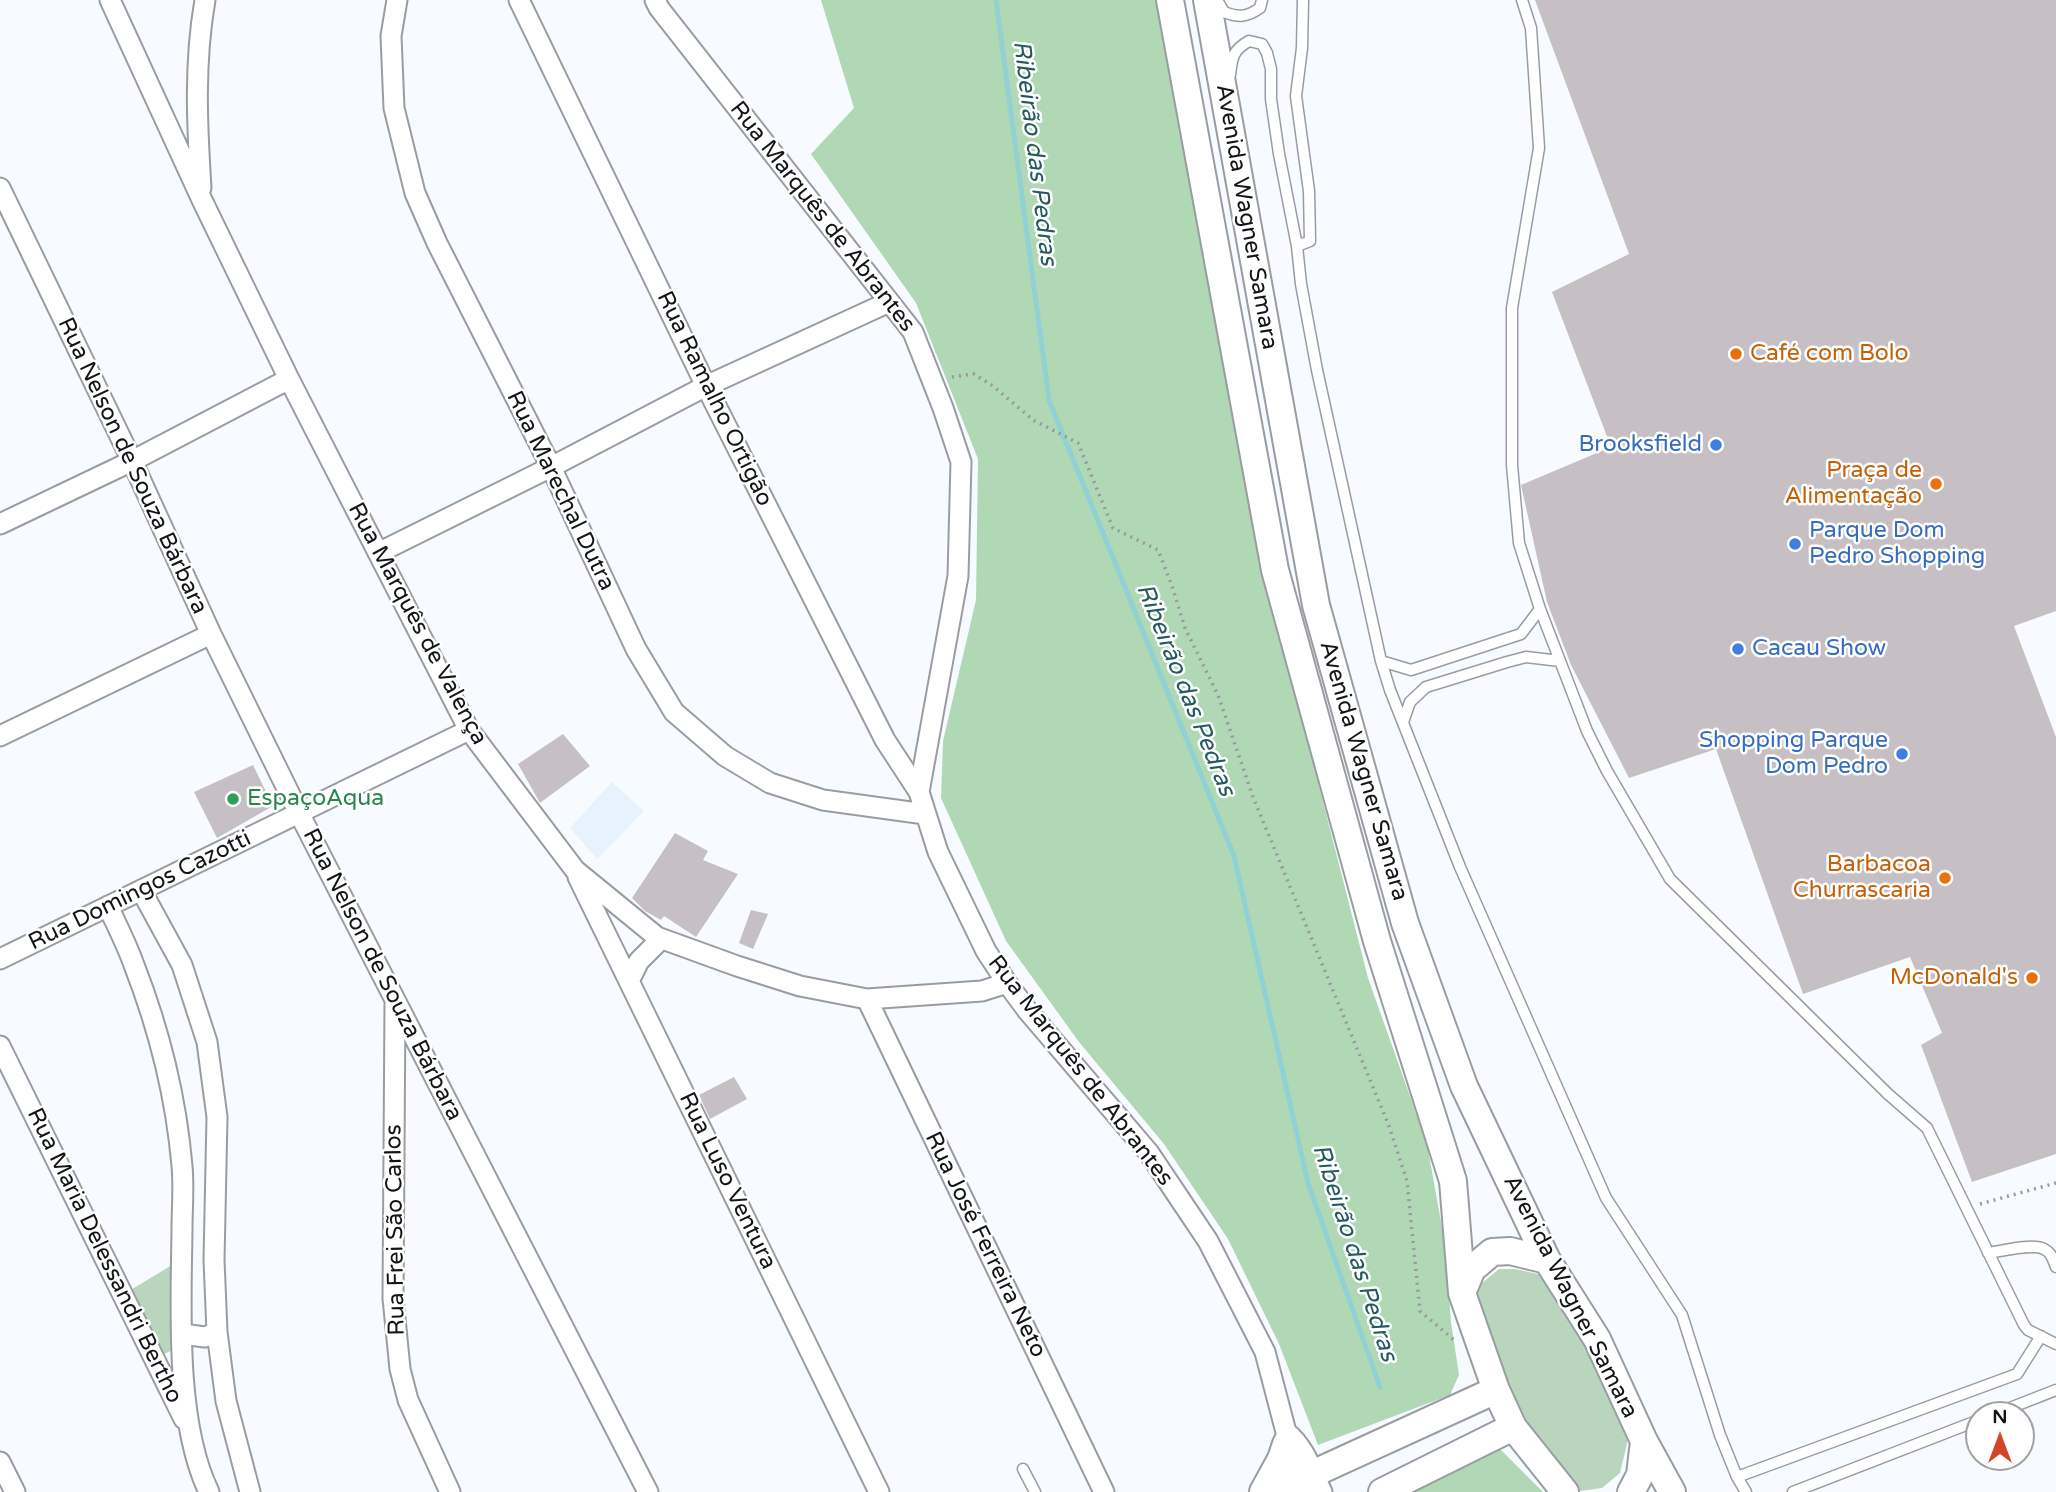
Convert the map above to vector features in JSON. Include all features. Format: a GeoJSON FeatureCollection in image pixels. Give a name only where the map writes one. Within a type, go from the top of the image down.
{"type":"FeatureCollection","features":[{"type":"Feature","properties":{"kind":"main road","name":"Avenida Wagner Samara"},"geometry":{"type":"LineString","coordinates":[[1170,0],[1275,570],[1377,941],[1453,1181],[1462,1293],[1496,1390],[1513,1427],[1565,1492]]}},
{"type":"Feature","properties":{"kind":"main road","name":"Avenida Wagner Samara"},"geometry":{"type":"LineString","coordinates":[[1207,0],[1317,605],[1405,923],[1464,1086],[1547,1260],[1597,1339],[1644,1441],[1672,1492]]}},
{"type":"Feature","properties":{"kind":"main road"},"geometry":{"type":"LineString","coordinates":[[1462,1293],[1472,1269],[1492,1252],[1510,1251],[1547,1260]]}},
{"type":"Feature","properties":{"kind":"main road"},"geometry":{"type":"LineString","coordinates":[[1273,1492],[1310,1485],[1496,1390]]}},
{"type":"Feature","properties":{"kind":"main road"},"geometry":{"type":"LineString","coordinates":[[1382,1492],[1513,1427]]}},
{"type":"Feature","properties":{"kind":"main road"},"geometry":{"type":"LineString","coordinates":[[1263,1492],[1281,1459],[1286,1438]]}},
{"type":"Feature","properties":{"kind":"main road"},"geometry":{"type":"LineString","coordinates":[[1631,1492],[1640,1475],[1644,1441]]}},
{"type":"Feature","properties":{"kind":"street"},"geometry":{"type":"LineString","coordinates":[[110,0],[201,200]]}},
{"type":"Feature","properties":{"kind":"street","name":"Rua Marquês de Valença"},"geometry":{"type":"LineString","coordinates":[[205,0],[200,30],[196,107],[201,200],[289,379],[469,730],[575,870],[661,939],[800,986],[867,999],[982,991],[1007,983]]}},
{"type":"Feature","properties":{"kind":"street","name":"Rua Marechal Dutra"},"geometry":{"type":"LineString","coordinates":[[397,0],[391,36],[394,108],[415,193],[437,243],[551,467],[636,649],[674,712],[725,756],[770,783],[823,800],[925,814]]}},
{"type":"Feature","properties":{"kind":"street","name":"Rua Ramalho Ortigão"},"geometry":{"type":"LineString","coordinates":[[519,0],[706,386],[885,740],[919,792]]}},
{"type":"Feature","properties":{"kind":"street","name":"Rua Marquês de Abrantes"},"geometry":{"type":"LineString","coordinates":[[655,0],[914,332],[961,462],[958,576],[919,792],[925,814],[944,865],[986,951],[1007,983],[1149,1153],[1208,1241],[1265,1352],[1286,1438],[1310,1485]]}},
{"type":"Feature","properties":{"kind":"street","name":"Rua Nelson de Souza Bárbara"},"geometry":{"type":"LineString","coordinates":[[0,188],[132,461],[211,634],[299,813],[648,1492]]}},
{"type":"Feature","properties":{"kind":"street"},"geometry":{"type":"LineString","coordinates":[[378,553],[706,386],[890,302]]}},
{"type":"Feature","properties":{"kind":"street"},"geometry":{"type":"LineString","coordinates":[[0,524],[132,461],[289,379]]}},
{"type":"Feature","properties":{"kind":"street"},"geometry":{"type":"LineString","coordinates":[[0,736],[211,634]]}},
{"type":"Feature","properties":{"kind":"street","name":"Rua Domingos Cazotti"},"geometry":{"type":"LineString","coordinates":[[0,959],[469,730]]}},
{"type":"Feature","properties":{"kind":"street","name":"Rua Luso Ventura"},"geometry":{"type":"LineString","coordinates":[[575,870],[879,1492]]}},
{"type":"Feature","properties":{"kind":"street"},"geometry":{"type":"LineString","coordinates":[[141,890],[181,965],[208,1042],[217,1117],[214,1260],[217,1332],[226,1401],[250,1492]]}},
{"type":"Feature","properties":{"kind":"street"},"geometry":{"type":"LineString","coordinates":[[108,906],[134,963],[154,1019],[172,1094],[182,1168],[181,1334],[189,1429],[209,1492]]}},
{"type":"Feature","properties":{"kind":"street"},"geometry":{"type":"LineString","coordinates":[[629,981],[639,961],[661,939]]}},
{"type":"Feature","properties":{"kind":"street","name":"Rua Frei São Carlos"},"geometry":{"type":"LineString","coordinates":[[395,999],[393,1298],[400,1369],[408,1400],[450,1492]]}},
{"type":"Feature","properties":{"kind":"street","name":"Rua José Ferreira Neto"},"geometry":{"type":"LineString","coordinates":[[867,999],[1104,1492]]}},
{"type":"Feature","properties":{"kind":"street","name":"Rua Maria Delessandri Bertho"},"geometry":{"type":"LineString","coordinates":[[0,1046],[189,1429]]}},
{"type":"Feature","properties":{"kind":"street"},"geometry":{"type":"LineString","coordinates":[[181,1259],[191,1252],[202,1251],[214,1260]]}},
{"type":"Feature","properties":{"kind":"street"},"geometry":{"type":"LineString","coordinates":[[181,1334],[205,1337],[217,1332]]}},
{"type":"Feature","properties":{"kind":"street"},"geometry":{"type":"LineString","coordinates":[[0,1462],[15,1492]]}},
{"type":"Feature","properties":{"kind":"lane"},"geometry":{"type":"LineString","coordinates":[[1217,0],[1224,12],[1234,16],[1248,16],[1260,8],[1262,0]]}},
{"type":"Feature","properties":{"kind":"lane"},"geometry":{"type":"LineString","coordinates":[[1297,246],[1310,241],[1309,191],[1296,96],[1303,48],[1303,0]]}},
{"type":"Feature","properties":{"kind":"lane"},"geometry":{"type":"LineString","coordinates":[[1522,0],[1531,29],[1539,148],[1511,308],[1512,465],[1519,543],[1540,608],[1587,731],[1607,771],[1670,879],[1888,1094],[1927,1128],[2024,1325],[2028,1330],[2056,1344]]}},
{"type":"Feature","properties":{"kind":"lane"},"geometry":{"type":"LineString","coordinates":[[1226,107],[1232,59],[1238,47],[1249,41],[1262,44],[1271,69],[1271,99],[1279,154],[1317,370],[1381,661],[1470,890],[1606,1198],[1682,1315],[1720,1435],[1745,1492]]}},
{"type":"Feature","properties":{"kind":"lane"},"geometry":{"type":"LineString","coordinates":[[1381,661],[1411,670],[1521,634],[1540,608]]}},
{"type":"Feature","properties":{"kind":"lane"},"geometry":{"type":"LineString","coordinates":[[1403,722],[1410,702],[1426,687],[1526,657],[1560,662]]}},
{"type":"Feature","properties":{"kind":"lane"},"geometry":{"type":"LineString","coordinates":[[1988,1253],[2037,1247],[2052,1256],[2056,1267]]}},
{"type":"Feature","properties":{"kind":"lane"},"geometry":{"type":"LineString","coordinates":[[1737,1477],[2017,1374],[2041,1336]]}},
{"type":"Feature","properties":{"kind":"lane"},"geometry":{"type":"LineString","coordinates":[[2028,1401],[2056,1390]]}},
{"type":"Feature","properties":{"kind":"lane"},"geometry":{"type":"LineString","coordinates":[[1793,1492],[1965,1425]]}},
{"type":"Feature","properties":{"kind":"lane"},"geometry":{"type":"LineString","coordinates":[[1023,1469],[1035,1492]]}},
{"type":"Feature","properties":{"kind":"path"},"geometry":{"type":"LineString","coordinates":[[932,380],[974,374],[993,386],[1033,420],[1078,443],[1113,528],[1158,550],[1185,628],[1218,695],[1252,797],[1389,1126],[1407,1181],[1420,1311],[1464,1348],[1481,1346]]}},
{"type":"Feature","properties":{"kind":"path"},"geometry":{"type":"LineString","coordinates":[[1967,1208],[2056,1183]]}},
{"type":"Feature","properties":{"kind":"shaded area"},"geometry":{"type":"Polygon","coordinates":[[[612,782],[644,811],[597,859],[570,828],[612,782]]]}},
{"type":"Feature","properties":{"kind":"green space"},"geometry":{"type":"Polygon","coordinates":[[[821,0],[1160,0],[1262,563],[1368,978],[1427,1144],[1445,1244],[1451,1322],[1459,1375],[1450,1395],[1318,1445],[1279,1344],[1228,1239],[1164,1144],[1079,1042],[1006,941],[941,798],[943,741],[976,600],[978,459],[916,303],[811,154],[854,108],[821,0]]]}},
{"type":"Feature","properties":{"kind":"green space"},"geometry":{"type":"Polygon","coordinates":[[[172,1265],[175,1349],[162,1355],[129,1291],[172,1265]]]}},
{"type":"Feature","properties":{"kind":"green space"},"geometry":{"type":"Polygon","coordinates":[[[1499,1269],[1515,1269],[1547,1276],[1590,1344],[1630,1431],[1620,1473],[1602,1488],[1573,1492],[1526,1420],[1506,1381],[1474,1304],[1482,1283],[1499,1269]]]}},
{"type":"Feature","properties":{"kind":"green space"},"geometry":{"type":"Polygon","coordinates":[[[1499,1448],[1543,1492],[1410,1492],[1499,1448]]]}},
{"type":"Feature","properties":{"kind":"building","name":"Parque Dom Pedro Shopping"},"geometry":{"type":"Polygon","coordinates":[[[1535,0],[2056,0],[2056,611],[2014,626],[2056,737],[2056,1154],[1972,1182],[1921,1045],[1942,1033],[1910,957],[1803,994],[1716,749],[1629,778],[1571,665],[1547,602],[1521,485],[1611,447],[1552,292],[1629,254],[1535,0]]]}},
{"type":"Feature","properties":{"kind":"building"},"geometry":{"type":"Polygon","coordinates":[[[563,734],[590,766],[540,803],[518,764],[563,734]]]}},
{"type":"Feature","properties":{"kind":"building","name":"EspaçoAqua"},"geometry":{"type":"Polygon","coordinates":[[[253,765],[273,806],[217,838],[194,792],[253,765]]]}},
{"type":"Feature","properties":{"kind":"building"},"geometry":{"type":"Polygon","coordinates":[[[675,833],[708,851],[703,860],[738,874],[696,937],[664,916],[661,920],[645,911],[632,898],[675,833]]]}},
{"type":"Feature","properties":{"kind":"building"},"geometry":{"type":"Polygon","coordinates":[[[751,910],[768,914],[753,949],[739,943],[751,910]]]}},
{"type":"Feature","properties":{"kind":"building"},"geometry":{"type":"Polygon","coordinates":[[[734,1077],[747,1099],[710,1119],[699,1095],[734,1077]]]}},
{"type":"Feature","properties":{"kind":"waterway","name":"Ribeirão das Pedras"},"geometry":{"type":"LineString","coordinates":[[996,0],[1049,400],[1234,856],[1308,1183],[1380,1387]]}},
{"type":"Feature","properties":{"kind":"place","name":"Café com Bolo"},"geometry":{"type":"Point","coordinates":[1736,354]}},
{"type":"Feature","properties":{"kind":"place","name":"Brooksfield"},"geometry":{"type":"Point","coordinates":[1716,445]}},
{"type":"Feature","properties":{"kind":"place","name":"Praça de Alimentação"},"geometry":{"type":"Point","coordinates":[1936,484]}},
{"type":"Feature","properties":{"kind":"place","name":"Parque Dom Pedro Shopping"},"geometry":{"type":"Point","coordinates":[1795,544]}},
{"type":"Feature","properties":{"kind":"place","name":"Cacau Show"},"geometry":{"type":"Point","coordinates":[1738,649]}},
{"type":"Feature","properties":{"kind":"place","name":"Shopping Parque Dom Pedro"},"geometry":{"type":"Point","coordinates":[1902,754]}},
{"type":"Feature","properties":{"kind":"place","name":"EspaçoAqua"},"geometry":{"type":"Point","coordinates":[233,799]}},
{"type":"Feature","properties":{"kind":"place","name":"Barbacoa Churrascaria"},"geometry":{"type":"Point","coordinates":[1945,878]}},
{"type":"Feature","properties":{"kind":"place","name":"McDonald's"},"geometry":{"type":"Point","coordinates":[2032,978]}}]}
